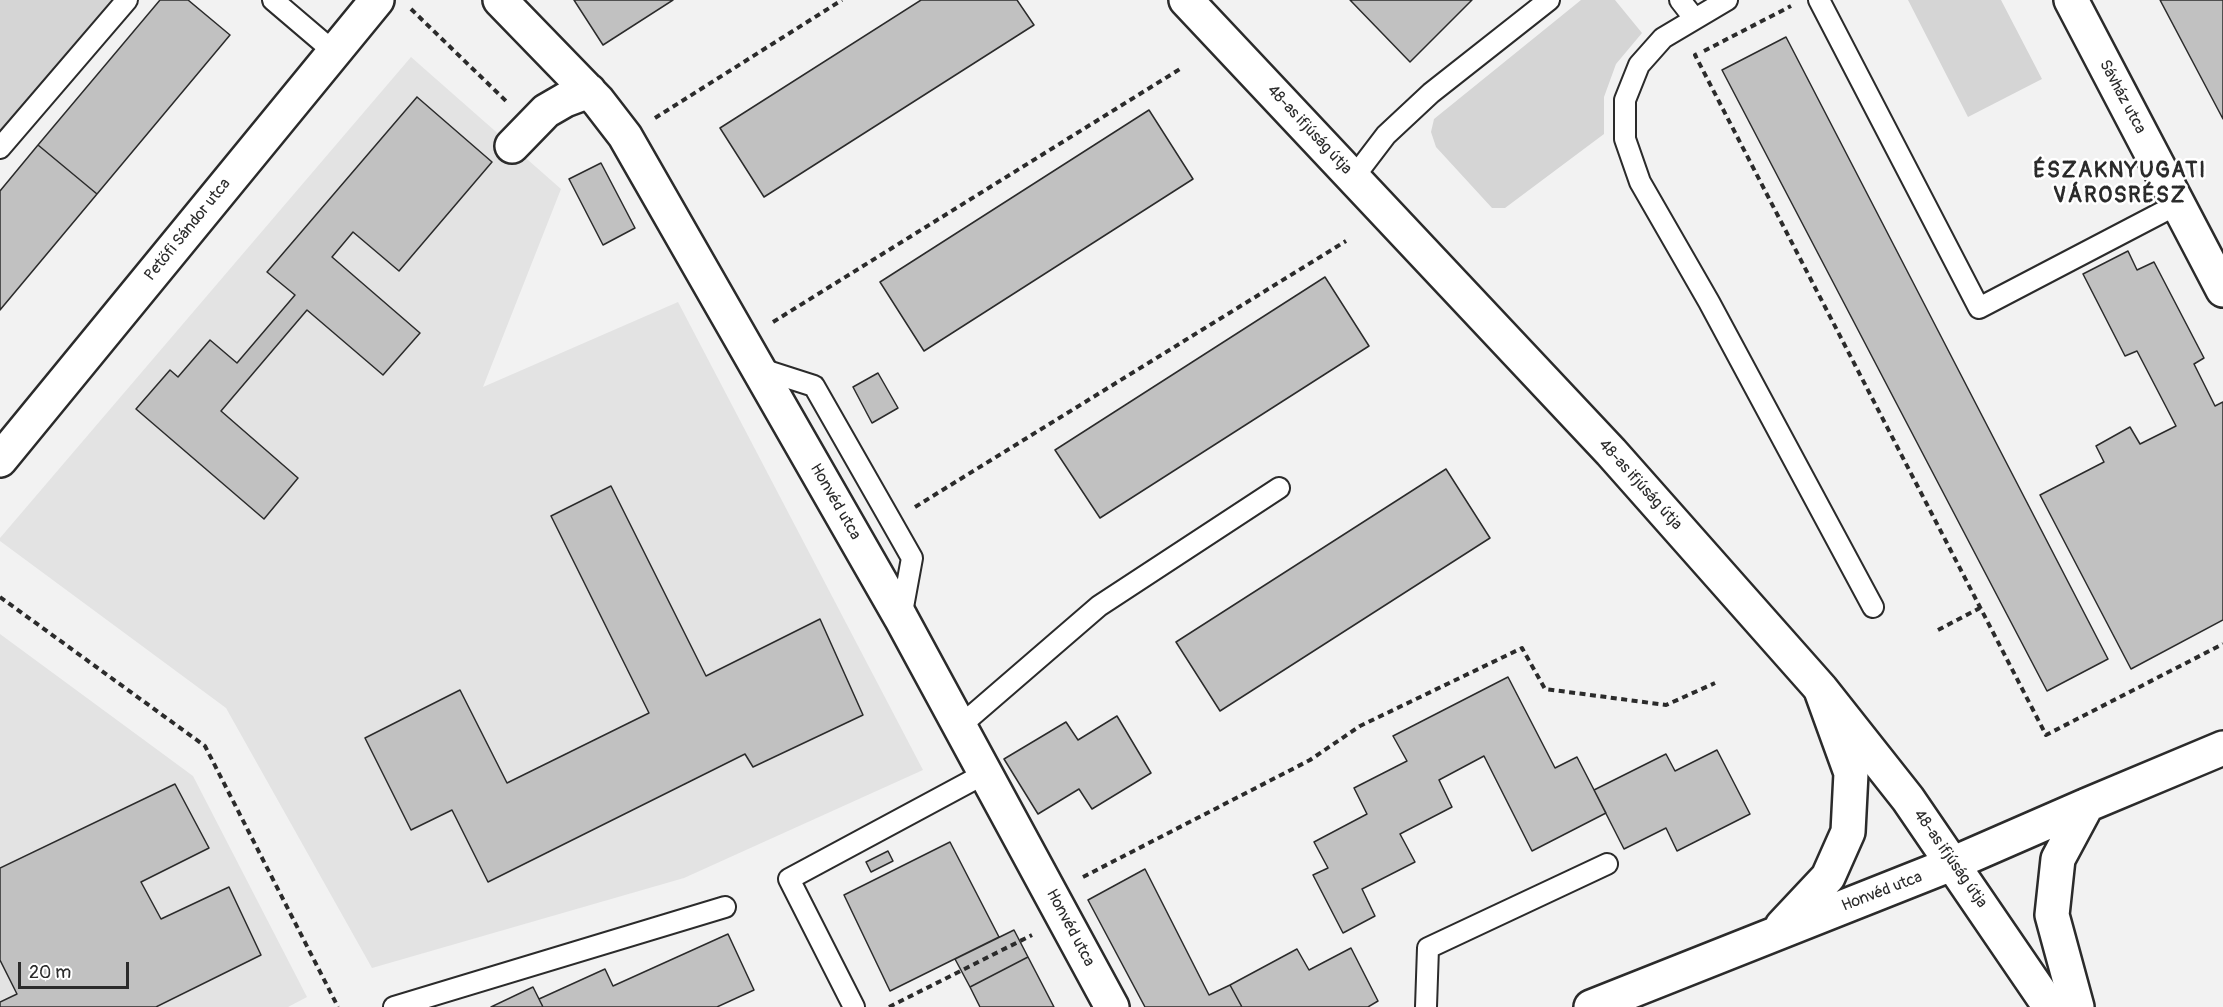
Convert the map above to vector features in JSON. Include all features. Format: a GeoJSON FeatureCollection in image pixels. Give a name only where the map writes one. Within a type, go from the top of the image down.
{"type":"FeatureCollection","features":[{"type":"Feature","properties":{"kind":"street","name":"Petőfi Sándor utca"},"geometry":{"type":"LineString","coordinates":[[0,460],[377,0]]}},
{"type":"Feature","properties":{"kind":"street","name":"Honvéd utca"},"geometry":{"type":"LineString","coordinates":[[500,0],[589,91],[609,113],[625,136],[901,618],[1112,1007]]}},
{"type":"Feature","properties":{"kind":"street","name":"48-as ifjúság útja"},"geometry":{"type":"LineString","coordinates":[[1186,0],[1611,452],[1821,689],[1908,799],[1954,863],[2050,1007]]}},
{"type":"Feature","properties":{"kind":"street","name":"Sávház utca"},"geometry":{"type":"LineString","coordinates":[[2071,0],[2223,290]]}},
{"type":"Feature","properties":{"kind":"street"},"geometry":{"type":"LineString","coordinates":[[521,136],[546,111],[565,100],[589,91]]}},
{"type":"Feature","properties":{"kind":"street","name":"Honvéd utca"},"geometry":{"type":"LineString","coordinates":[[1774,934],[1828,878],[1848,832],[1851,773],[1821,689]]}},
{"type":"Feature","properties":{"kind":"street","name":"Honvéd utca"},"geometry":{"type":"LineString","coordinates":[[1591,1007],[1954,863],[2223,748]]}},
{"type":"Feature","properties":{"kind":"street"},"geometry":{"type":"LineString","coordinates":[[2077,1007],[2052,915],[2058,859],[2087,805]]}},
{"type":"Feature","properties":{"kind":"lane"},"geometry":{"type":"LineString","coordinates":[[0,148],[127,0]]}},
{"type":"Feature","properties":{"kind":"lane"},"geometry":{"type":"LineString","coordinates":[[273,0],[334,52]]}},
{"type":"Feature","properties":{"kind":"lane"},"geometry":{"type":"LineString","coordinates":[[1354,177],[1386,135],[1431,93],[1549,0]]}},
{"type":"Feature","properties":{"kind":"lane"},"geometry":{"type":"LineString","coordinates":[[1680,0],[1694,18]]}},
{"type":"Feature","properties":{"kind":"lane"},"geometry":{"type":"LineString","coordinates":[[1727,0],[1663,38],[1639,65],[1625,100],[1625,139],[1640,182],[1709,302],[1873,607]]}},
{"type":"Feature","properties":{"kind":"lane"},"geometry":{"type":"LineString","coordinates":[[1819,0],[1979,308],[2178,204]]}},
{"type":"Feature","properties":{"kind":"lane"},"geometry":{"type":"LineString","coordinates":[[750,355],[814,386],[912,558],[901,618]]}},
{"type":"Feature","properties":{"kind":"lane"},"geometry":{"type":"LineString","coordinates":[[960,726],[1099,606],[1279,488]]}},
{"type":"Feature","properties":{"kind":"lane"},"geometry":{"type":"LineString","coordinates":[[854,1007],[789,879],[986,773]]}},
{"type":"Feature","properties":{"kind":"lane"},"geometry":{"type":"LineString","coordinates":[[1426,1007],[1428,948],[1608,864]]}},
{"type":"Feature","properties":{"kind":"lane"},"geometry":{"type":"LineString","coordinates":[[394,1007],[725,907]]}},
{"type":"Feature","properties":{"kind":"path"},"geometry":{"type":"LineString","coordinates":[[625,136],[842,0]]}},
{"type":"Feature","properties":{"kind":"path"},"geometry":{"type":"LineString","coordinates":[[1792,5],[1695,56],[2046,735],[2223,644]]}},
{"type":"Feature","properties":{"kind":"path"},"geometry":{"type":"LineString","coordinates":[[409,8],[521,136]]}},
{"type":"Feature","properties":{"kind":"path"},"geometry":{"type":"LineString","coordinates":[[750,355],[1180,69]]}},
{"type":"Feature","properties":{"kind":"path"},"geometry":{"type":"LineString","coordinates":[[891,521],[1346,241]]}},
{"type":"Feature","properties":{"kind":"path"},"geometry":{"type":"LineString","coordinates":[[0,597],[205,746],[338,1007]]}},
{"type":"Feature","properties":{"kind":"path"},"geometry":{"type":"LineString","coordinates":[[1938,630],[1980,608]]}},
{"type":"Feature","properties":{"kind":"path"},"geometry":{"type":"LineString","coordinates":[[889,1007],[1310,760],[1360,726],[1522,648],[1545,689],[1666,705],[1715,683]]}},
{"type":"Feature","properties":{"kind":"shaded area"},"geometry":{"type":"Polygon","coordinates":[[[0,0],[127,0],[0,148],[0,0]]]}},
{"type":"Feature","properties":{"kind":"shaded area"},"geometry":{"type":"Polygon","coordinates":[[[1581,0],[1615,0],[1642,33],[1616,64],[1604,97],[1604,134],[1505,208],[1492,208],[1436,147],[1431,132],[1434,119],[1581,0]]]}},
{"type":"Feature","properties":{"kind":"shaded area"},"geometry":{"type":"Polygon","coordinates":[[[1908,0],[2001,0],[2042,79],[1968,117],[1908,0]]]}},
{"type":"Feature","properties":{"kind":"shaded area"},"geometry":{"type":"Polygon","coordinates":[[[411,57],[561,189],[483,387],[678,302],[923,770],[684,878],[372,968],[226,708],[0,541],[0,538],[411,57]]]}},
{"type":"Feature","properties":{"kind":"shaded area"},"geometry":{"type":"Polygon","coordinates":[[[0,634],[193,776],[307,997],[288,1007],[0,1007],[0,634]]]}},
{"type":"Feature","properties":{"kind":"building"},"geometry":{"type":"Polygon","coordinates":[[[160,0],[188,0],[230,35],[97,194],[38,145],[160,0]]]}},
{"type":"Feature","properties":{"kind":"building"},"geometry":{"type":"Polygon","coordinates":[[[574,0],[673,0],[603,45],[574,0]]]}},
{"type":"Feature","properties":{"kind":"building"},"geometry":{"type":"Polygon","coordinates":[[[921,0],[1017,0],[1034,25],[764,197],[720,128],[921,0]]]}},
{"type":"Feature","properties":{"kind":"building"},"geometry":{"type":"Polygon","coordinates":[[[1350,0],[1472,0],[1410,62],[1350,0]]]}},
{"type":"Feature","properties":{"kind":"building"},"geometry":{"type":"Polygon","coordinates":[[[2160,0],[2223,0],[2223,119],[2160,0]]]}},
{"type":"Feature","properties":{"kind":"building"},"geometry":{"type":"Polygon","coordinates":[[[1786,37],[2108,659],[2047,691],[1722,70],[1786,37]]]}},
{"type":"Feature","properties":{"kind":"building"},"geometry":{"type":"Polygon","coordinates":[[[417,97],[492,162],[399,271],[353,232],[332,257],[420,333],[383,375],[307,310],[221,411],[298,478],[264,519],[136,409],[170,370],[178,377],[210,340],[237,363],[295,295],[267,272],[417,97]]]}},
{"type":"Feature","properties":{"kind":"building"},"geometry":{"type":"Polygon","coordinates":[[[1149,110],[1193,179],[924,351],[880,282],[1149,110]]]}},
{"type":"Feature","properties":{"kind":"building"},"geometry":{"type":"Polygon","coordinates":[[[38,145],[97,194],[0,310],[0,191],[38,145]]]}},
{"type":"Feature","properties":{"kind":"building"},"geometry":{"type":"Polygon","coordinates":[[[601,163],[635,228],[603,245],[569,179],[601,163]]]}},
{"type":"Feature","properties":{"kind":"building"},"geometry":{"type":"Polygon","coordinates":[[[2128,251],[2137,270],[2154,262],[2204,358],[2194,364],[2215,406],[2223,402],[2223,620],[2131,669],[2040,495],[2104,462],[2096,446],[2130,427],[2140,444],[2176,426],[2137,351],[2125,356],[2083,274],[2128,251]]]}},
{"type":"Feature","properties":{"kind":"building"},"geometry":{"type":"Polygon","coordinates":[[[1325,277],[1369,346],[1100,518],[1055,450],[1325,277]]]}},
{"type":"Feature","properties":{"kind":"building"},"geometry":{"type":"Polygon","coordinates":[[[878,373],[898,408],[872,423],[853,387],[878,373]]]}},
{"type":"Feature","properties":{"kind":"building"},"geometry":{"type":"Polygon","coordinates":[[[1446,469],[1490,538],[1220,711],[1176,642],[1446,469]]]}},
{"type":"Feature","properties":{"kind":"building"},"geometry":{"type":"Polygon","coordinates":[[[611,486],[706,676],[820,619],[863,715],[753,767],[745,754],[488,882],[452,810],[411,830],[365,738],[460,690],[507,783],[649,713],[551,516],[611,486]]]}},
{"type":"Feature","properties":{"kind":"building"},"geometry":{"type":"Polygon","coordinates":[[[1508,677],[1555,768],[1577,757],[1606,813],[1532,851],[1484,756],[1439,780],[1452,807],[1400,834],[1415,862],[1362,889],[1375,916],[1343,933],[1313,875],[1328,868],[1314,842],[1367,814],[1354,788],[1407,761],[1393,736],[1508,677]]]}},
{"type":"Feature","properties":{"kind":"building"},"geometry":{"type":"Polygon","coordinates":[[[1117,716],[1151,773],[1092,809],[1079,789],[1038,814],[1004,759],[1066,722],[1078,740],[1117,716]]]}},
{"type":"Feature","properties":{"kind":"building"},"geometry":{"type":"Polygon","coordinates":[[[1717,750],[1750,814],[1677,851],[1666,828],[1624,849],[1594,790],[1666,754],[1675,771],[1717,750]]]}},
{"type":"Feature","properties":{"kind":"building"},"geometry":{"type":"Polygon","coordinates":[[[175,784],[209,848],[141,882],[161,919],[229,887],[261,955],[156,1007],[0,1007],[0,1002],[17,994],[0,960],[0,868],[175,784]]]}},
{"type":"Feature","properties":{"kind":"building"},"geometry":{"type":"Polygon","coordinates":[[[950,842],[999,937],[890,991],[844,895],[950,842]]]}},
{"type":"Feature","properties":{"kind":"building"},"geometry":{"type":"Polygon","coordinates":[[[888,851],[893,861],[871,872],[866,862],[888,851]]]}},
{"type":"Feature","properties":{"kind":"building"},"geometry":{"type":"Polygon","coordinates":[[[1145,869],[1209,995],[1230,985],[1242,1007],[1145,1007],[1088,900],[1145,869]]]}},
{"type":"Feature","properties":{"kind":"building"},"geometry":{"type":"Polygon","coordinates":[[[1014,930],[1028,957],[970,987],[955,959],[1014,930]]]}},
{"type":"Feature","properties":{"kind":"building"},"geometry":{"type":"Polygon","coordinates":[[[728,934],[754,990],[717,1007],[543,1007],[539,999],[605,969],[613,986],[728,934]]]}},
{"type":"Feature","properties":{"kind":"building"},"geometry":{"type":"Polygon","coordinates":[[[1351,948],[1378,1001],[1368,1007],[1242,1007],[1230,985],[1297,949],[1309,970],[1351,948]]]}},
{"type":"Feature","properties":{"kind":"building"},"geometry":{"type":"Polygon","coordinates":[[[1028,957],[1054,1007],[980,1007],[970,987],[1028,957]]]}},
{"type":"Feature","properties":{"kind":"building"},"geometry":{"type":"Polygon","coordinates":[[[533,987],[543,1007],[491,1007],[533,987]]]}},
{"type":"Feature","properties":{"kind":"district","name":"ÉSZAKNYUGATI VÁROSRÉSZ"},"geometry":{"type":"Point","coordinates":[2120,184]}}]}
